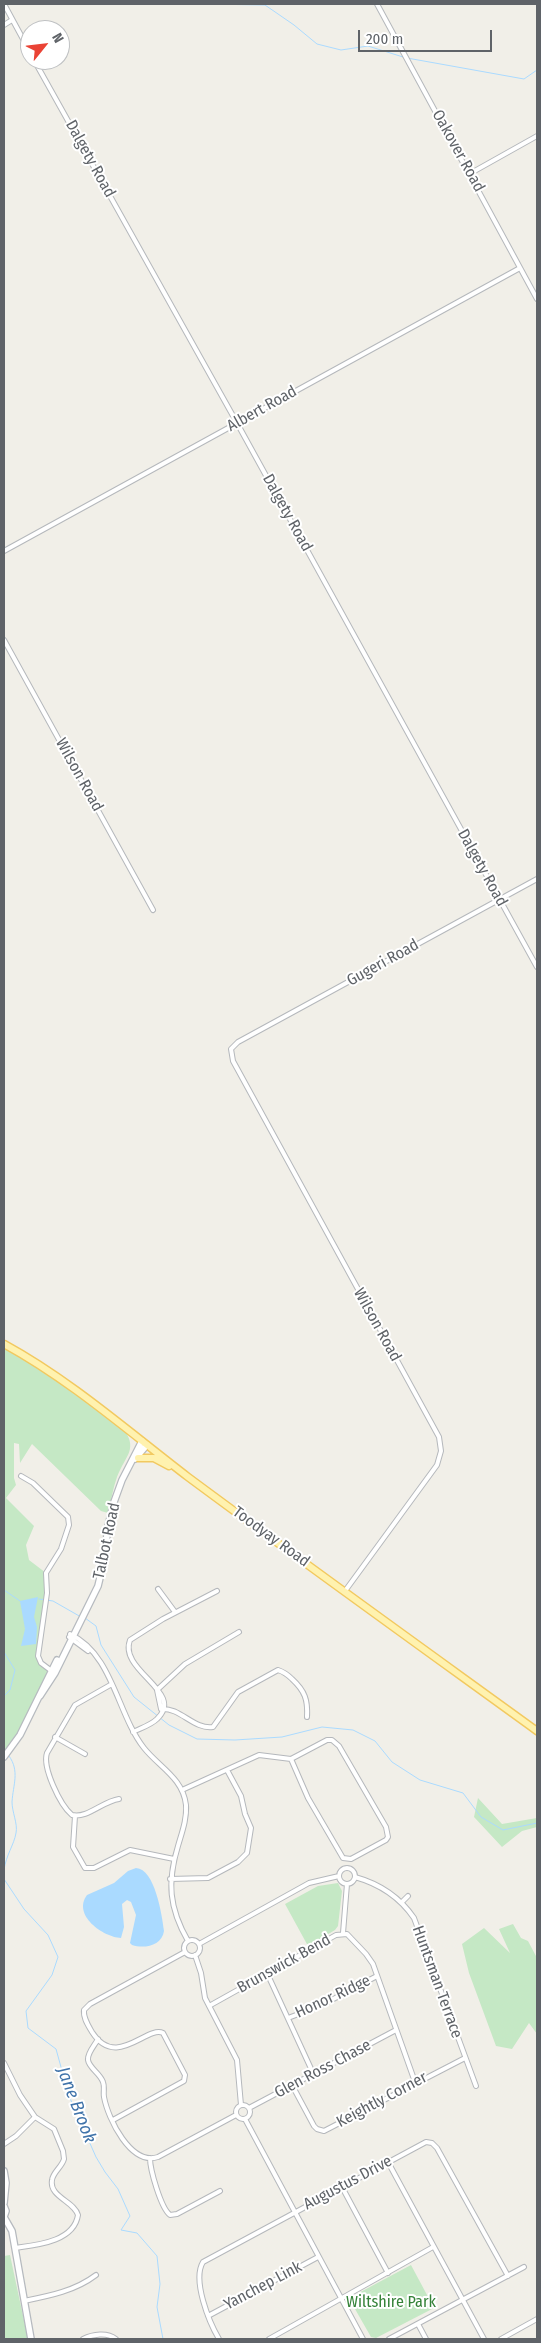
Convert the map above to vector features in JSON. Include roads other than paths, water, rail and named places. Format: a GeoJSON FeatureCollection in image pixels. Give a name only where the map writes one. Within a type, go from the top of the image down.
{"type":"FeatureCollection","features":[{"type":"Feature","properties":{"kind":"main road","name":"Toodyay Road"},"geometry":{"type":"LineString","coordinates":[[4,1344],[42,1367],[537,1731]]}},
{"type":"Feature","properties":{"kind":"main road","name":"Talbot Road"},"geometry":{"type":"LineString","coordinates":[[5,1755],[53,1672],[102,1574],[114,1502],[122,1480],[145,1443]]}},
{"type":"Feature","properties":{"kind":"main road"},"geometry":{"type":"LineString","coordinates":[[135,1459],[154,1458],[188,1476]]}},
{"type":"Feature","properties":{"kind":"main road"},"geometry":{"type":"LineString","coordinates":[[4,2171],[6,2183],[4,2200],[6,2211],[4,2217],[11,2227],[32,2339]]}},
{"type":"Feature","properties":{"kind":"main road"},"geometry":{"type":"LineString","coordinates":[[4,2222],[11,2227]]}},
{"type":"Feature","properties":{"kind":"street"},"geometry":{"type":"LineString","coordinates":[[4,4],[20,34]]}},
{"type":"Feature","properties":{"kind":"street","name":"Oakover Road"},"geometry":{"type":"LineString","coordinates":[[377,4],[471,173],[537,299]]}},
{"type":"Feature","properties":{"kind":"street"},"geometry":{"type":"LineString","coordinates":[[4,25],[12,20]]}},
{"type":"Feature","properties":{"kind":"street","name":"Dalgety Road"},"geometry":{"type":"LineString","coordinates":[[40,70],[537,967]]}},
{"type":"Feature","properties":{"kind":"street"},"geometry":{"type":"LineString","coordinates":[[471,173],[537,136]]}},
{"type":"Feature","properties":{"kind":"street","name":"Albert Road"},"geometry":{"type":"LineString","coordinates":[[4,551],[520,268]]}},
{"type":"Feature","properties":{"kind":"street","name":"Wilson Road"},"geometry":{"type":"LineString","coordinates":[[4,640],[154,910]]}},
{"type":"Feature","properties":{"kind":"street","name":"Gugeri Road"},"geometry":{"type":"LineString","coordinates":[[231,1049],[238,1042],[537,878]]}},
{"type":"Feature","properties":{"kind":"street","name":"Wilson Road"},"geometry":{"type":"LineString","coordinates":[[231,1049],[233,1061],[438,1437],[441,1451],[437,1465],[345,1591]]}},
{"type":"Feature","properties":{"kind":"street"},"geometry":{"type":"LineString","coordinates":[[21,1476],[33,1483],[69,1519],[61,1549],[46,1573],[46,1597],[38,1656],[41,1663],[53,1672]]}},
{"type":"Feature","properties":{"kind":"street"},"geometry":{"type":"LineString","coordinates":[[158,1589],[175,1612]]}},
{"type":"Feature","properties":{"kind":"street"},"geometry":{"type":"LineString","coordinates":[[133,1732],[155,1720],[161,1714],[163,1698],[132,1662],[128,1650],[129,1643],[132,1638],[175,1612],[217,1591]]}},
{"type":"Feature","properties":{"kind":"street"},"geometry":{"type":"LineString","coordinates":[[157,1690],[185,1664],[239,1632]]}},
{"type":"Feature","properties":{"kind":"street"},"geometry":{"type":"LineString","coordinates":[[71,1636],[90,1651],[112,1684],[133,1732],[145,1749],[173,1776],[182,1790],[186,1805],[185,1820],[170,1880],[173,1904],[188,1941]]}},
{"type":"Feature","properties":{"kind":"street"},"geometry":{"type":"LineString","coordinates":[[162,1708],[174,1710],[203,1727],[213,1727],[238,1692],[278,1670],[284,1672],[304,1691],[306,1717]]}},
{"type":"Feature","properties":{"kind":"street"},"geometry":{"type":"LineString","coordinates":[[112,1684],[74,1706],[47,1752],[46,1764],[68,1812],[75,1816],[83,1815],[104,1803],[119,1799]]}},
{"type":"Feature","properties":{"kind":"street"},"geometry":{"type":"LineString","coordinates":[[55,1737],[85,1754]]}},
{"type":"Feature","properties":{"kind":"street"},"geometry":{"type":"LineString","coordinates":[[182,1790],[260,1755],[291,1759],[327,1740],[336,1742],[386,1827],[388,1836],[386,1840],[351,1859],[343,1858],[308,1798],[291,1759]]}},
{"type":"Feature","properties":{"kind":"street"},"geometry":{"type":"LineString","coordinates":[[170,1880],[208,1878],[238,1862],[247,1853],[252,1828],[241,1796],[227,1770]]}},
{"type":"Feature","properties":{"kind":"street"},"geometry":{"type":"LineString","coordinates":[[75,1816],[73,1847],[82,1866],[88,1870],[130,1850],[174,1858]]}},
{"type":"Feature","properties":{"kind":"street"},"geometry":{"type":"LineString","coordinates":[[348,1867],[354,1871],[355,1877],[353,1882],[347,1884],[342,1882],[339,1876],[342,1870],[348,1867]]}},
{"type":"Feature","properties":{"kind":"street"},"geometry":{"type":"LineString","coordinates":[[199,1944],[309,1883],[339,1876]]}},
{"type":"Feature","properties":{"kind":"street","name":"Huntsman Terrace"},"geometry":{"type":"LineString","coordinates":[[355,1877],[387,1890],[402,1902],[414,1918],[476,2086]]}},
{"type":"Feature","properties":{"kind":"street"},"geometry":{"type":"LineString","coordinates":[[343,1933],[347,1884]]}},
{"type":"Feature","properties":{"kind":"street"},"geometry":{"type":"LineString","coordinates":[[402,1902],[408,1896]]}},
{"type":"Feature","properties":{"kind":"street","name":"Brunswick Bend"},"geometry":{"type":"LineString","coordinates":[[209,2006],[336,1935],[343,1933],[350,1936],[366,1954],[377,1976],[415,2082]]}},
{"type":"Feature","properties":{"kind":"street"},"geometry":{"type":"LineString","coordinates":[[188,1941],[193,1940],[199,1944]]}},
{"type":"Feature","properties":{"kind":"street"},"geometry":{"type":"LineString","coordinates":[[185,1952],[185,1944],[188,1941]]}},
{"type":"Feature","properties":{"kind":"street"},"geometry":{"type":"LineString","coordinates":[[185,1952],[190,1956],[195,1955],[199,1952],[199,1944]]}},
{"type":"Feature","properties":{"kind":"street"},"geometry":{"type":"LineString","coordinates":[[113,2120],[184,2081],[185,2075],[163,2033],[159,2031],[126,2046],[114,2047],[98,2040],[85,2020],[84,2010],[90,2004],[185,1952]]}},
{"type":"Feature","properties":{"kind":"street"},"geometry":{"type":"LineString","coordinates":[[195,1955],[200,1966],[204,1994],[238,2060],[241,2105]]}},
{"type":"Feature","properties":{"kind":"street"},"geometry":{"type":"LineString","coordinates":[[267,1973],[313,2074]]}},
{"type":"Feature","properties":{"kind":"street","name":"Honor Ridge"},"geometry":{"type":"LineString","coordinates":[[288,2018],[320,2006],[377,1976]]}},
{"type":"Feature","properties":{"kind":"street","name":"Glen Ross Chase"},"geometry":{"type":"LineString","coordinates":[[249,2108],[396,2030]]}},
{"type":"Feature","properties":{"kind":"street"},"geometry":{"type":"LineString","coordinates":[[98,2040],[89,2053],[88,2060],[103,2082],[104,2098],[113,2120],[125,2144],[150,2158],[158,2157],[236,2115]]}},
{"type":"Feature","properties":{"kind":"street","name":"Keightly Corner"},"geometry":{"type":"LineString","coordinates":[[292,2085],[314,2126],[320,2131],[328,2129],[415,2082],[465,2058]]}},
{"type":"Feature","properties":{"kind":"street"},"geometry":{"type":"LineString","coordinates":[[4,2063],[20,2095],[35,2117],[52,2127],[63,2151],[63,2162],[52,2177],[52,2184],[60,2198],[76,2209],[78,2216],[71,2228],[57,2239],[15,2248]]}},
{"type":"Feature","properties":{"kind":"street"},"geometry":{"type":"LineString","coordinates":[[241,2105],[249,2108],[250,2115],[245,2119]]}},
{"type":"Feature","properties":{"kind":"street"},"geometry":{"type":"LineString","coordinates":[[236,2115],[236,2109],[241,2105]]}},
{"type":"Feature","properties":{"kind":"street"},"geometry":{"type":"LineString","coordinates":[[236,2115],[241,2119],[245,2119],[363,2339]]}},
{"type":"Feature","properties":{"kind":"street"},"geometry":{"type":"LineString","coordinates":[[4,2144],[16,2136],[35,2117]]}},
{"type":"Feature","properties":{"kind":"street","name":"Augustus Drive"},"geometry":{"type":"LineString","coordinates":[[219,2339],[208,2316],[199,2273],[203,2262],[423,2143],[434,2144],[508,2276]]}},
{"type":"Feature","properties":{"kind":"street"},"geometry":{"type":"LineString","coordinates":[[150,2158],[150,2170],[166,2211],[170,2215],[178,2214],[220,2192]]}},
{"type":"Feature","properties":{"kind":"street"},"geometry":{"type":"LineString","coordinates":[[388,2162],[484,2339]]}},
{"type":"Feature","properties":{"kind":"street"},"geometry":{"type":"LineString","coordinates":[[342,2187],[388,2272]]}},
{"type":"Feature","properties":{"kind":"street"},"geometry":{"type":"LineString","coordinates":[[269,2339],[434,2247]]}},
{"type":"Feature","properties":{"kind":"street","name":"Yanchep Link"},"geometry":{"type":"LineString","coordinates":[[208,2316],[318,2257]]}},
{"type":"Feature","properties":{"kind":"street"},"geometry":{"type":"LineString","coordinates":[[389,2339],[524,2267]]}},
{"type":"Feature","properties":{"kind":"street"},"geometry":{"type":"LineString","coordinates":[[24,2301],[62,2292],[84,2284],[96,2275]]}},
{"type":"Feature","properties":{"kind":"street"},"geometry":{"type":"LineString","coordinates":[[501,2339],[537,2319]]}},
{"type":"Feature","properties":{"kind":"street"},"geometry":{"type":"LineString","coordinates":[[418,2324],[426,2339]]}},
{"type":"Feature","properties":{"kind":"street"},"geometry":{"type":"LineString","coordinates":[[83,2339],[96,2335],[110,2336],[116,2339]]}},
{"type":"Feature","properties":{"kind":"water"},"geometry":{"type":"Polygon","coordinates":[[[38,1597],[34,1617],[37,1627],[36,1644],[21,1646],[25,1629],[20,1601],[38,1597]]]}},
{"type":"Feature","properties":{"kind":"water"},"geometry":{"type":"Polygon","coordinates":[[[136,1868],[143,1870],[153,1884],[164,1931],[163,1936],[156,1943],[142,1947],[130,1943],[136,1915],[131,1902],[127,1900],[122,1904],[124,1927],[121,1938],[106,1934],[98,1929],[86,1917],[83,1910],[83,1903],[87,1895],[114,1883],[128,1871],[136,1868]]]}},
{"type":"Feature","properties":{"kind":"waterway"},"geometry":{"type":"LineString","coordinates":[[205,4],[265,5],[317,44],[341,50],[368,46],[403,57]]}},
{"type":"Feature","properties":{"kind":"waterway"},"geometry":{"type":"LineString","coordinates":[[407,58],[524,79],[537,70]]}},
{"type":"Feature","properties":{"kind":"waterway","name":"Jane Brook"},"geometry":{"type":"LineString","coordinates":[[4,1572],[4,1594]]}},
{"type":"Feature","properties":{"kind":"waterway"},"geometry":{"type":"LineString","coordinates":[[4,1590],[20,1601]]}},
{"type":"Feature","properties":{"kind":"waterway"},"geometry":{"type":"LineString","coordinates":[[39,1599],[53,1601],[81,1617]]}},
{"type":"Feature","properties":{"kind":"waterway"},"geometry":{"type":"LineString","coordinates":[[85,1618],[96,1626],[101,1645],[134,1697],[169,1725],[197,1739],[235,1740],[282,1737],[322,1727],[353,1730],[375,1741],[392,1762],[420,1780],[463,1793],[481,1817],[503,1830],[537,1823]]}},
{"type":"Feature","properties":{"kind":"waterway","name":"Jane Brook"},"geometry":{"type":"LineString","coordinates":[[4,1652],[15,1670],[10,1690],[4,1696]]}},
{"type":"Feature","properties":{"kind":"waterway","name":"Jane Brook"},"geometry":{"type":"LineString","coordinates":[[4,1870],[16,1829],[12,1802],[15,1773],[9,1756]]}},
{"type":"Feature","properties":{"kind":"waterway","name":"Jane Brook"},"geometry":{"type":"LineString","coordinates":[[4,1879],[24,1909],[48,1935],[58,1957],[52,1975],[26,2011],[28,2028],[56,2049],[69,2096],[96,2157],[118,2189],[130,2216],[121,2230],[137,2233],[157,2256],[160,2284],[157,2307],[163,2339]]}},
{"type":"Feature","properties":{"kind":"park label","name":"Wiltshire Park"},"geometry":{"type":"Point","coordinates":[391,2303]}}]}
